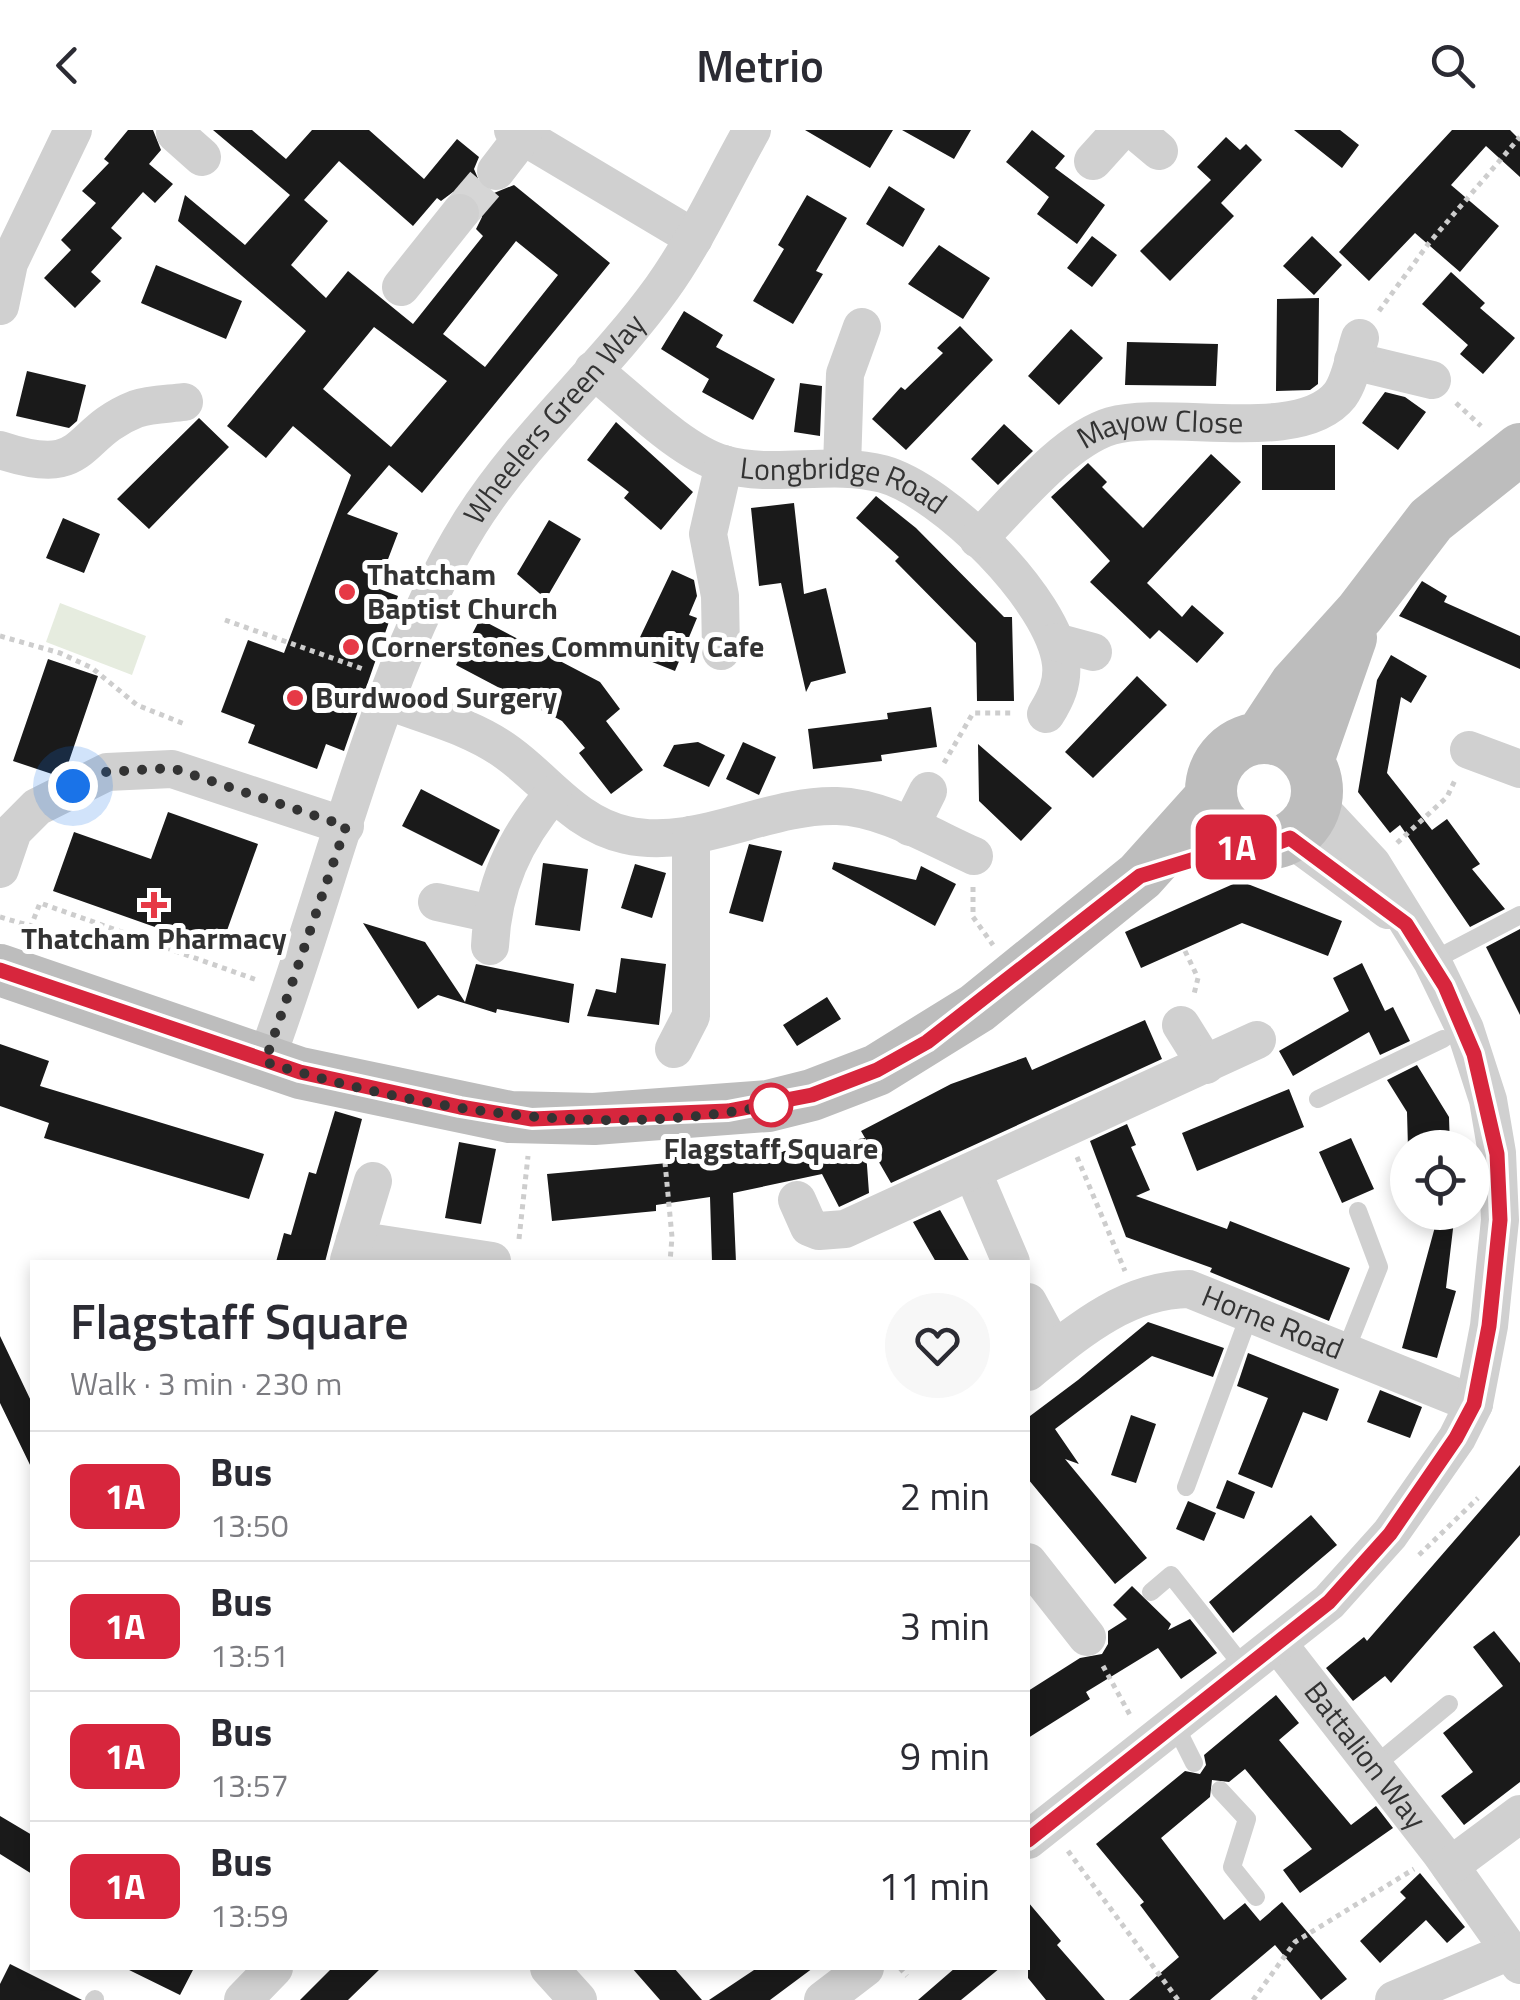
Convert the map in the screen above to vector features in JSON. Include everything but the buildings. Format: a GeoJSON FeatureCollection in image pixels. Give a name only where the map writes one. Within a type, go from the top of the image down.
{"type":"FeatureCollection","features":[{"type":"Feature","properties":{"kind":"street"},"geometry":{"type":"LineString","coordinates":[[0,306],[4,262],[74,130]]}},
{"type":"Feature","properties":{"kind":"street","name":"Wheelers Green Way"},"geometry":{"type":"LineString","coordinates":[[265,1062],[392,690],[470,524],[529,443],[661,290],[752,130]]}},
{"type":"Feature","properties":{"kind":"street"},"geometry":{"type":"LineString","coordinates":[[1094,161],[1122,130]]}},
{"type":"Feature","properties":{"kind":"street"},"geometry":{"type":"LineString","coordinates":[[496,171],[518,133],[694,238]]}},
{"type":"Feature","properties":{"kind":"street"},"geometry":{"type":"LineString","coordinates":[[401,287],[460,213]]}},
{"type":"Feature","properties":{"kind":"street"},"geometry":{"type":"LineString","coordinates":[[842,467],[844,374],[862,327]]}},
{"type":"Feature","properties":{"kind":"street"},"geometry":{"type":"LineString","coordinates":[[1356,350],[1432,380]]}},
{"type":"Feature","properties":{"kind":"street","name":"Mayow Close"},"geometry":{"type":"LineString","coordinates":[[978,539],[1065,455],[1096,432],[1127,423],[1303,417],[1320,412],[1342,392],[1356,350]]}},
{"type":"Feature","properties":{"kind":"street","name":"Longbridge Road"},"geometry":{"type":"LineString","coordinates":[[593,370],[688,445],[724,464],[764,469],[842,467],[905,481],[978,539],[1029,596],[1056,642]]}},
{"type":"Feature","properties":{"kind":"street"},"geometry":{"type":"LineString","coordinates":[[0,450],[55,461],[78,452],[130,399],[184,402]]}},
{"type":"Feature","properties":{"kind":"street"},"geometry":{"type":"LineString","coordinates":[[1260,738],[1295,685],[1360,613],[1431,520],[1505,442]]}},
{"type":"Feature","properties":{"kind":"street"},"geometry":{"type":"LineString","coordinates":[[721,652],[720,596],[708,534],[724,464]]}},
{"type":"Feature","properties":{"kind":"street"},"geometry":{"type":"LineString","coordinates":[[1140,876],[1291,811],[1360,613]]}},
{"type":"Feature","properties":{"kind":"street"},"geometry":{"type":"LineString","coordinates":[[1046,714],[1060,682],[1056,642],[1093,652]]}},
{"type":"Feature","properties":{"kind":"street"},"geometry":{"type":"LineString","coordinates":[[392,690],[490,741],[523,764],[586,820],[622,834],[690,835],[840,806],[910,827],[974,856]]}},
{"type":"Feature","properties":{"kind":"street"},"geometry":{"type":"LineString","coordinates":[[0,970],[265,1062],[510,1116],[650,1116],[768,1106],[877,1070],[977,1008],[1140,876],[1211,796],[1218,763],[1244,742],[1260,738],[1295,748],[1291,811]]}},
{"type":"Feature","properties":{"kind":"street"},"geometry":{"type":"LineString","coordinates":[[1470,750],[1516,755]]}},
{"type":"Feature","properties":{"kind":"street"},"geometry":{"type":"LineString","coordinates":[[0,869],[12,831],[36,808],[106,772],[172,768],[346,826]]}},
{"type":"Feature","properties":{"kind":"street"},"geometry":{"type":"LineString","coordinates":[[910,827],[928,792]]}},
{"type":"Feature","properties":{"kind":"street"},"geometry":{"type":"LineString","coordinates":[[437,902],[491,930],[513,847],[553,794]]}},
{"type":"Feature","properties":{"kind":"street"},"geometry":{"type":"LineString","coordinates":[[1030,1838],[1174,1722],[1279,1645],[1329,1602],[1390,1534],[1456,1438],[1474,1404],[1489,1326],[1500,1220],[1497,1154],[1504,1098],[1432,961],[1372,864],[1291,811],[1227,830],[1211,796]]}},
{"type":"Feature","properties":{"kind":"street"},"geometry":{"type":"LineString","coordinates":[[690,835],[694,1030]]}},
{"type":"Feature","properties":{"kind":"street"},"geometry":{"type":"LineString","coordinates":[[1182,1025],[1206,1065]]}},
{"type":"Feature","properties":{"kind":"street"},"geometry":{"type":"LineString","coordinates":[[797,1200],[809,1227],[830,1232],[973,1173],[1064,1126],[1257,1040]]}},
{"type":"Feature","properties":{"kind":"street"},"geometry":{"type":"LineString","coordinates":[[973,1173],[1010,1260]]}},
{"type":"Feature","properties":{"kind":"street"},"geometry":{"type":"LineString","coordinates":[[373,1180],[351,1251],[505,1253]]}},
{"type":"Feature","properties":{"kind":"street","name":"Horne Road"},"geometry":{"type":"LineString","coordinates":[[1041,1361],[1136,1297],[1188,1289],[1344,1355],[1474,1404]]}},
{"type":"Feature","properties":{"kind":"street"},"geometry":{"type":"LineString","coordinates":[[1030,1311],[1041,1361]]}},
{"type":"Feature","properties":{"kind":"street"},"geometry":{"type":"LineString","coordinates":[[1030,1569],[1087,1637]]}},
{"type":"Feature","properties":{"kind":"street","name":"Battalion Way"},"geometry":{"type":"LineString","coordinates":[[1279,1645],[1445,1859],[1516,1958]]}},
{"type":"Feature","properties":{"kind":"street"},"geometry":{"type":"LineString","coordinates":[[1445,1859],[1520,1814]]}},
{"type":"Feature","properties":{"kind":"street"},"geometry":{"type":"LineString","coordinates":[[1394,2000],[1516,1958]]}},
{"type":"Feature","properties":{"kind":"street"},"geometry":{"type":"LineString","coordinates":[[824,2000],[862,1970]]}},
{"type":"Feature","properties":{"kind":"lane"},"geometry":{"type":"LineString","coordinates":[[1432,961],[1520,915]]}},
{"type":"Feature","properties":{"kind":"lane"},"geometry":{"type":"LineString","coordinates":[[1318,1099],[1443,1039]]}},
{"type":"Feature","properties":{"kind":"lane"},"geometry":{"type":"LineString","coordinates":[[1344,1355],[1379,1267],[1358,1211]]}},
{"type":"Feature","properties":{"kind":"lane"},"geometry":{"type":"LineString","coordinates":[[1186,1486],[1250,1313]]}},
{"type":"Feature","properties":{"kind":"lane"},"geometry":{"type":"LineString","coordinates":[[1151,1592],[1171,1576],[1246,1670]]}},
{"type":"Feature","properties":{"kind":"lane"},"geometry":{"type":"LineString","coordinates":[[1373,1766],[1449,1704]]}},
{"type":"Feature","properties":{"kind":"lane"},"geometry":{"type":"LineString","coordinates":[[1174,1722],[1194,1763]]}},
{"type":"Feature","properties":{"kind":"lane"},"geometry":{"type":"LineString","coordinates":[[1220,1790],[1247,1819],[1232,1867],[1256,1897]]}},
{"type":"Feature","properties":{"kind":"path"},"geometry":{"type":"LineString","coordinates":[[1356,350],[1429,244],[1520,136]]}},
{"type":"Feature","properties":{"kind":"path"},"geometry":{"type":"LineString","coordinates":[[1432,380],[1505,442]]}},
{"type":"Feature","properties":{"kind":"path"},"geometry":{"type":"LineString","coordinates":[[225,620],[392,690]]}},
{"type":"Feature","properties":{"kind":"path"},"geometry":{"type":"LineString","coordinates":[[0,636],[60,653],[92,668],[137,705],[187,725]]}},
{"type":"Feature","properties":{"kind":"path"},"geometry":{"type":"LineString","coordinates":[[928,792],[973,712],[1046,714]]}},
{"type":"Feature","properties":{"kind":"path"},"geometry":{"type":"LineString","coordinates":[[1395,844],[1448,798],[1470,750]]}},
{"type":"Feature","properties":{"kind":"path"},"geometry":{"type":"LineString","coordinates":[[974,856],[973,917],[997,952]]}},
{"type":"Feature","properties":{"kind":"path"},"geometry":{"type":"LineString","coordinates":[[4,918],[30,926],[40,904],[260,981]]}},
{"type":"Feature","properties":{"kind":"path"},"geometry":{"type":"LineString","coordinates":[[1182,1025],[1198,978],[1185,951]]}},
{"type":"Feature","properties":{"kind":"path"},"geometry":{"type":"LineString","coordinates":[[650,1116],[664,1153],[672,1238],[670,1260]]}},
{"type":"Feature","properties":{"kind":"path"},"geometry":{"type":"LineString","coordinates":[[1064,1126],[1136,1297]]}},
{"type":"Feature","properties":{"kind":"path"},"geometry":{"type":"LineString","coordinates":[[505,1253],[528,1156]]}},
{"type":"Feature","properties":{"kind":"path"},"geometry":{"type":"LineString","coordinates":[[1087,1637],[1130,1716]]}},
{"type":"Feature","properties":{"kind":"path"},"geometry":{"type":"LineString","coordinates":[[1068,1851],[1178,2000]]}},
{"type":"Feature","properties":{"kind":"path"},"geometry":{"type":"LineString","coordinates":[[1252,2000],[1295,1942],[1445,1859]]}},
{"type":"Feature","properties":{"kind":"path"},"geometry":{"type":"LineString","coordinates":[[902,1970],[908,1976]]}},
{"type":"Feature","properties":{"kind":"shaded area"},"geometry":{"type":"Polygon","coordinates":[[[60,603],[146,636],[132,675],[46,642],[60,603]]]}},
{"type":"Feature","properties":{"kind":"tunnel"},"geometry":{"type":"LineString","coordinates":[[460,213],[496,171]]}},
{"type":"Feature","properties":{"kind":"bus line","name":"1A"},"geometry":{"type":"LineString","coordinates":[[0,970],[300,1072],[510,1116],[594,1119],[768,1106],[812,1095],[877,1070],[977,1008],[1140,876],[1250,842],[1274,844],[1290,838],[1322,857],[1406,924],[1432,961],[1465,1029],[1488,1100],[1497,1154],[1500,1220],[1496,1270],[1474,1404],[1456,1438],[1390,1534],[1329,1602],[1030,1838]]}},
{"type":"Feature","properties":{"kind":"place","name":"Thatcham Baptist Church"},"geometry":{"type":"Point","coordinates":[347,592]}},
{"type":"Feature","properties":{"kind":"place","name":"Cornerstones Community Cafe"},"geometry":{"type":"Point","coordinates":[351,647]}},
{"type":"Feature","properties":{"kind":"place","name":"Burdwood Surgery"},"geometry":{"type":"Point","coordinates":[295,698]}},
{"type":"Feature","properties":{"kind":"place","name":"Thatcham Pharmacy"},"geometry":{"type":"Point","coordinates":[154,905]}},
{"type":"Feature","properties":{"kind":"place","name":"Flagstaff Square"},"geometry":{"type":"Point","coordinates":[771,1105]}},
{"type":"Feature","properties":{"kind":"route"},"geometry":{"type":"LineString","coordinates":[[73,786],[106,772],[172,768],[273,805],[346,826],[265,1062],[406,1097],[532,1119],[650,1116],[771,1105]]}}]}
